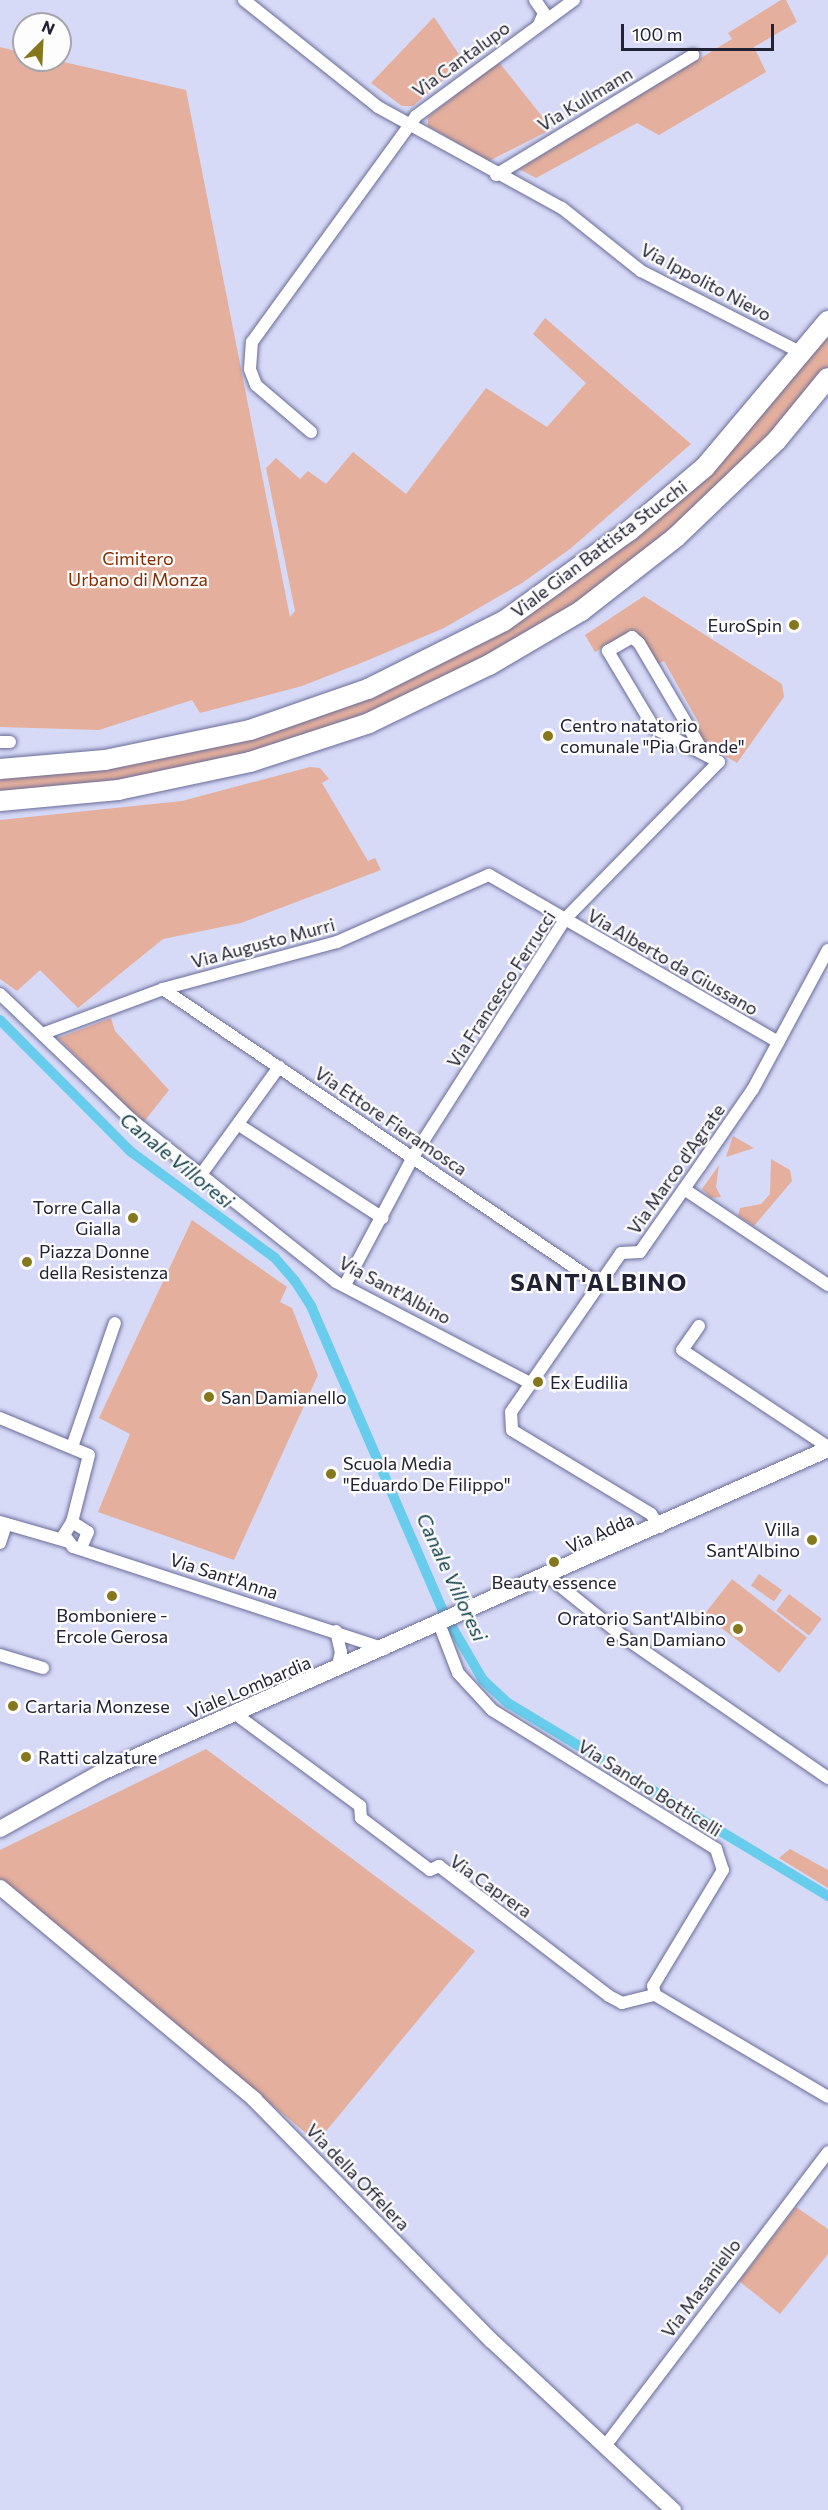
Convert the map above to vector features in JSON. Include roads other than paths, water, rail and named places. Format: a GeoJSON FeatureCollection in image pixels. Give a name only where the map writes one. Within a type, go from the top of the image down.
{"type":"FeatureCollection","features":[{"type":"Feature","properties":{"kind":"main road","name":"Viale Gian Battista Stucchi"},"geometry":{"type":"LineString","coordinates":[[0,769],[105,760],[199,744],[305,713],[434,657],[504,621],[664,504],[746,425],[828,321]]}},
{"type":"Feature","properties":{"kind":"main road","name":"Viale Gian Battista Stucchi"},"geometry":{"type":"LineString","coordinates":[[0,801],[118,790],[250,762],[369,723],[489,665],[581,611],[676,537],[777,440],[828,378]]}},
{"type":"Feature","properties":{"kind":"main road","name":"Via Adda"},"geometry":{"type":"LineString","coordinates":[[386,1649],[660,1527],[828,1448]]}},
{"type":"Feature","properties":{"kind":"main road","name":"Viale Lombardia"},"geometry":{"type":"LineString","coordinates":[[0,1829],[102,1772],[386,1649]]}},
{"type":"Feature","properties":{"kind":"street","name":"Via Ippolito Nievo"},"geometry":{"type":"LineString","coordinates":[[244,0],[409,126],[496,175],[562,208],[641,271],[804,354]]}},
{"type":"Feature","properties":{"kind":"street"},"geometry":{"type":"LineString","coordinates":[[535,0],[544,14],[539,25]]}},
{"type":"Feature","properties":{"kind":"street","name":"Via Cantalupo"},"geometry":{"type":"LineString","coordinates":[[409,126],[423,109],[574,0]]}},
{"type":"Feature","properties":{"kind":"street","name":"Via Kullmann"},"geometry":{"type":"LineString","coordinates":[[496,175],[693,55]]}},
{"type":"Feature","properties":{"kind":"street"},"geometry":{"type":"LineString","coordinates":[[311,432],[256,385],[249,350],[409,126]]}},
{"type":"Feature","properties":{"kind":"street","name":"Via Francesco Ferrucci"},"geometry":{"type":"LineString","coordinates":[[345,1285],[383,1218],[413,1157],[566,920],[719,762],[702,750],[654,728],[608,651],[632,637],[639,643],[702,750]]}},
{"type":"Feature","properties":{"kind":"street","name":"Via Alberto da Giussano"},"geometry":{"type":"LineString","coordinates":[[489,875],[778,1042]]}},
{"type":"Feature","properties":{"kind":"street","name":"Via Augusto Murri"},"geometry":{"type":"LineString","coordinates":[[42,1034],[163,989],[305,954],[489,875]]}},
{"type":"Feature","properties":{"kind":"street","name":"Via Marco d'Agrate"},"geometry":{"type":"LineString","coordinates":[[528,1382],[621,1253],[640,1252],[684,1189],[778,1042],[828,950]]}},
{"type":"Feature","properties":{"kind":"street","name":"Via Ettore Fieramosca"},"geometry":{"type":"LineString","coordinates":[[163,989],[599,1284]]}},
{"type":"Feature","properties":{"kind":"street","name":"Via Sant'Albino"},"geometry":{"type":"LineString","coordinates":[[0,994],[200,1176],[345,1285],[528,1382]]}},
{"type":"Feature","properties":{"kind":"street"},"geometry":{"type":"LineString","coordinates":[[200,1176],[279,1067]]}},
{"type":"Feature","properties":{"kind":"street"},"geometry":{"type":"LineString","coordinates":[[239,1125],[383,1218]]}},
{"type":"Feature","properties":{"kind":"street"},"geometry":{"type":"LineString","coordinates":[[684,1189],[828,1285]]}},
{"type":"Feature","properties":{"kind":"street"},"geometry":{"type":"LineString","coordinates":[[73,1444],[115,1323]]}},
{"type":"Feature","properties":{"kind":"street"},"geometry":{"type":"LineString","coordinates":[[699,1326],[682,1350],[828,1448]]}},
{"type":"Feature","properties":{"kind":"street"},"geometry":{"type":"LineString","coordinates":[[528,1382],[511,1412],[512,1430],[651,1515],[660,1527]]}},
{"type":"Feature","properties":{"kind":"street"},"geometry":{"type":"LineString","coordinates":[[0,1418],[73,1444],[90,1460],[66,1541]]}},
{"type":"Feature","properties":{"kind":"street"},"geometry":{"type":"LineString","coordinates":[[73,1521],[85,1541]]}},
{"type":"Feature","properties":{"kind":"street","name":"Via Sant'Anna"},"geometry":{"type":"LineString","coordinates":[[39,1534],[73,1521]]}},
{"type":"Feature","properties":{"kind":"street"},"geometry":{"type":"LineString","coordinates":[[0,1544],[3,1523]]}},
{"type":"Feature","properties":{"kind":"street","name":"Via Sant'Anna"},"geometry":{"type":"LineString","coordinates":[[3,1523],[66,1541],[85,1541],[103,1552],[386,1649]]}},
{"type":"Feature","properties":{"kind":"street"},"geometry":{"type":"LineString","coordinates":[[549,1577],[625,1638],[828,1778]]}},
{"type":"Feature","properties":{"kind":"street","name":"Via Sandro Botticelli"},"geometry":{"type":"LineString","coordinates":[[444,1624],[458,1673],[492,1710],[681,1826],[723,1860],[718,1879],[653,1986],[655,1995]]}},
{"type":"Feature","properties":{"kind":"street"},"geometry":{"type":"LineString","coordinates":[[336,1631],[341,1661],[336,1671]]}},
{"type":"Feature","properties":{"kind":"street"},"geometry":{"type":"LineString","coordinates":[[0,1655],[44,1668]]}},
{"type":"Feature","properties":{"kind":"street","name":"Via Caprera"},"geometry":{"type":"LineString","coordinates":[[234,1713],[360,1806],[361,1818],[430,1870],[439,1866],[609,1996],[622,2003],[655,1995]]}},
{"type":"Feature","properties":{"kind":"street","name":"Via della Offelera"},"geometry":{"type":"LineString","coordinates":[[0,1887],[254,2099],[491,2340],[673,2510]]}},
{"type":"Feature","properties":{"kind":"street"},"geometry":{"type":"LineString","coordinates":[[655,1995],[828,2097]]}},
{"type":"Feature","properties":{"kind":"street","name":"Via Masaniello"},"geometry":{"type":"LineString","coordinates":[[605,2446],[828,2152]]}},
{"type":"Feature","properties":{"kind":"waterway","name":"Canale Villoresi"},"geometry":{"type":"LineString","coordinates":[[0,1020],[130,1151],[275,1258],[295,1281],[311,1306],[445,1615],[483,1680],[508,1703],[828,1896]]}},
{"type":"Feature","properties":{"kind":"place","name":"EuroSpin"},"geometry":{"type":"Point","coordinates":[794,625]}},
{"type":"Feature","properties":{"kind":"place","name":"Centro natatorio comunale \"Pia Grande\""},"geometry":{"type":"Point","coordinates":[548,736]}},
{"type":"Feature","properties":{"kind":"place","name":"Torre Calla Gialla"},"geometry":{"type":"Point","coordinates":[133,1218]}},
{"type":"Feature","properties":{"kind":"place","name":"Piazza Donne della Resistenza"},"geometry":{"type":"Point","coordinates":[27,1262]}},
{"type":"Feature","properties":{"kind":"place","name":"Ex Eudilia"},"geometry":{"type":"Point","coordinates":[538,1382]}},
{"type":"Feature","properties":{"kind":"place","name":"San Damianello"},"geometry":{"type":"Point","coordinates":[209,1397]}},
{"type":"Feature","properties":{"kind":"place","name":"Scuola Media \"Eduardo De Filippo\""},"geometry":{"type":"Point","coordinates":[331,1474]}},
{"type":"Feature","properties":{"kind":"place","name":"Villa Sant'Albino"},"geometry":{"type":"Point","coordinates":[812,1540]}},
{"type":"Feature","properties":{"kind":"place","name":"Beauty essence"},"geometry":{"type":"Point","coordinates":[554,1562]}},
{"type":"Feature","properties":{"kind":"place","name":"Bomboniere - Ercole Gerosa"},"geometry":{"type":"Point","coordinates":[112,1596]}},
{"type":"Feature","properties":{"kind":"place","name":"Oratorio Sant'Albino e San Damiano"},"geometry":{"type":"Point","coordinates":[738,1629]}},
{"type":"Feature","properties":{"kind":"place","name":"Cartaria Monzese"},"geometry":{"type":"Point","coordinates":[13,1706]}},
{"type":"Feature","properties":{"kind":"place","name":"Ratti calzature"},"geometry":{"type":"Point","coordinates":[26,1757]}},
{"type":"Feature","properties":{"kind":"district","name":"SANT'ALBINO"},"geometry":{"type":"Point","coordinates":[599,1282]}},
{"type":"Feature","properties":{"kind":"park label","name":"Cimitero Urbano di Monza"},"geometry":{"type":"Point","coordinates":[138,569]}}]}
